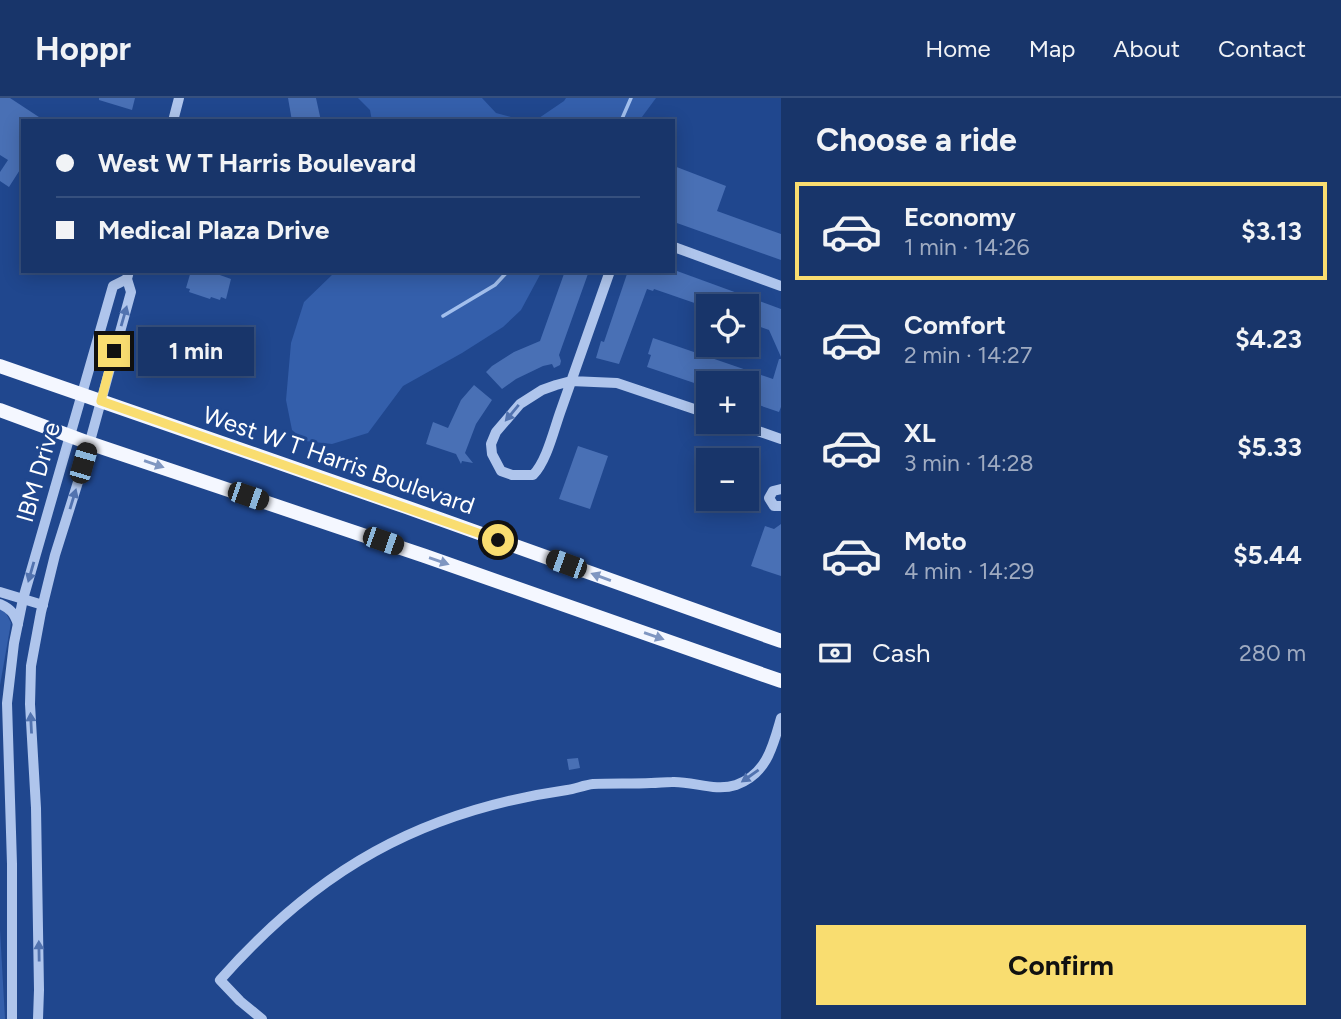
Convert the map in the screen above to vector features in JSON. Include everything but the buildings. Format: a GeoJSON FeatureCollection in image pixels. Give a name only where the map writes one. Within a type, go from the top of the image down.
{"type":"FeatureCollection","features":[{"type":"Feature","properties":{"kind":"main road","name":"West W T Harris Boulevard"},"geometry":{"type":"LineString","coordinates":[[0,366],[781,640]]}},
{"type":"Feature","properties":{"kind":"main road"},"geometry":{"type":"LineString","coordinates":[[0,410],[781,681]]}},
{"type":"Feature","properties":{"kind":"street"},"geometry":{"type":"LineString","coordinates":[[174,119],[179,98]]}},
{"type":"Feature","properties":{"kind":"street"},"geometry":{"type":"LineString","coordinates":[[675,247],[781,286]]}},
{"type":"Feature","properties":{"kind":"street"},"geometry":{"type":"LineString","coordinates":[[609,273],[571,381],[540,468],[533,475],[524,476],[501,471],[492,454],[491,444],[496,432],[520,404],[542,390],[571,381],[617,383],[696,410]]}},
{"type":"Feature","properties":{"kind":"street","name":"IBM Drive"},"geometry":{"type":"LineString","coordinates":[[12,1019],[12,864],[7,703],[9,675],[23,599],[113,286],[128,275],[131,292],[55,555],[31,666],[38,1019]]}},
{"type":"Feature","properties":{"kind":"street"},"geometry":{"type":"LineString","coordinates":[[759,431],[781,439]]}},
{"type":"Feature","properties":{"kind":"street"},"geometry":{"type":"LineString","coordinates":[[781,489],[773,491],[769,498],[774,506],[781,506]]}},
{"type":"Feature","properties":{"kind":"street"},"geometry":{"type":"LineString","coordinates":[[0,592],[43,605]]}},
{"type":"Feature","properties":{"kind":"street"},"geometry":{"type":"LineString","coordinates":[[0,604],[14,613],[18,624]]}},
{"type":"Feature","properties":{"kind":"street"},"geometry":{"type":"LineString","coordinates":[[262,1019],[220,980],[268,929],[316,889],[365,857],[419,829],[489,805],[532,795],[609,783],[674,781],[726,787],[739,784],[753,776],[766,762],[781,718]]}},
{"type":"Feature","properties":{"kind":"shaded area"},"geometry":{"type":"Polygon","coordinates":[[[358,98],[482,98],[496,113],[515,118],[539,118],[566,98],[656,98],[640,119],[372,119],[370,110],[358,98]]]}},
{"type":"Feature","properties":{"kind":"shaded area"},"geometry":{"type":"Polygon","coordinates":[[[541,273],[521,310],[503,327],[403,386],[368,433],[332,444],[305,441],[292,430],[286,400],[291,343],[304,302],[333,274],[541,273]]]}},
{"type":"Feature","properties":{"kind":"shaded area"},"geometry":{"type":"Polygon","coordinates":[[[0,609],[5,611],[11,623],[0,685],[0,609]]]}},
{"type":"Feature","properties":{"kind":"shaded area"},"geometry":{"type":"Polygon","coordinates":[[[0,930],[5,1019],[0,1019],[0,930]]]}},
{"type":"Feature","properties":{"kind":"waterway"},"geometry":{"type":"LineString","coordinates":[[622,119],[631,98]]}},
{"type":"Feature","properties":{"kind":"waterway"},"geometry":{"type":"LineString","coordinates":[[443,316],[495,285],[506,273]]}},
{"type":"Feature","properties":{"kind":"route"},"geometry":{"type":"LineString","coordinates":[[114,351],[101,401],[498,540]]}}]}
